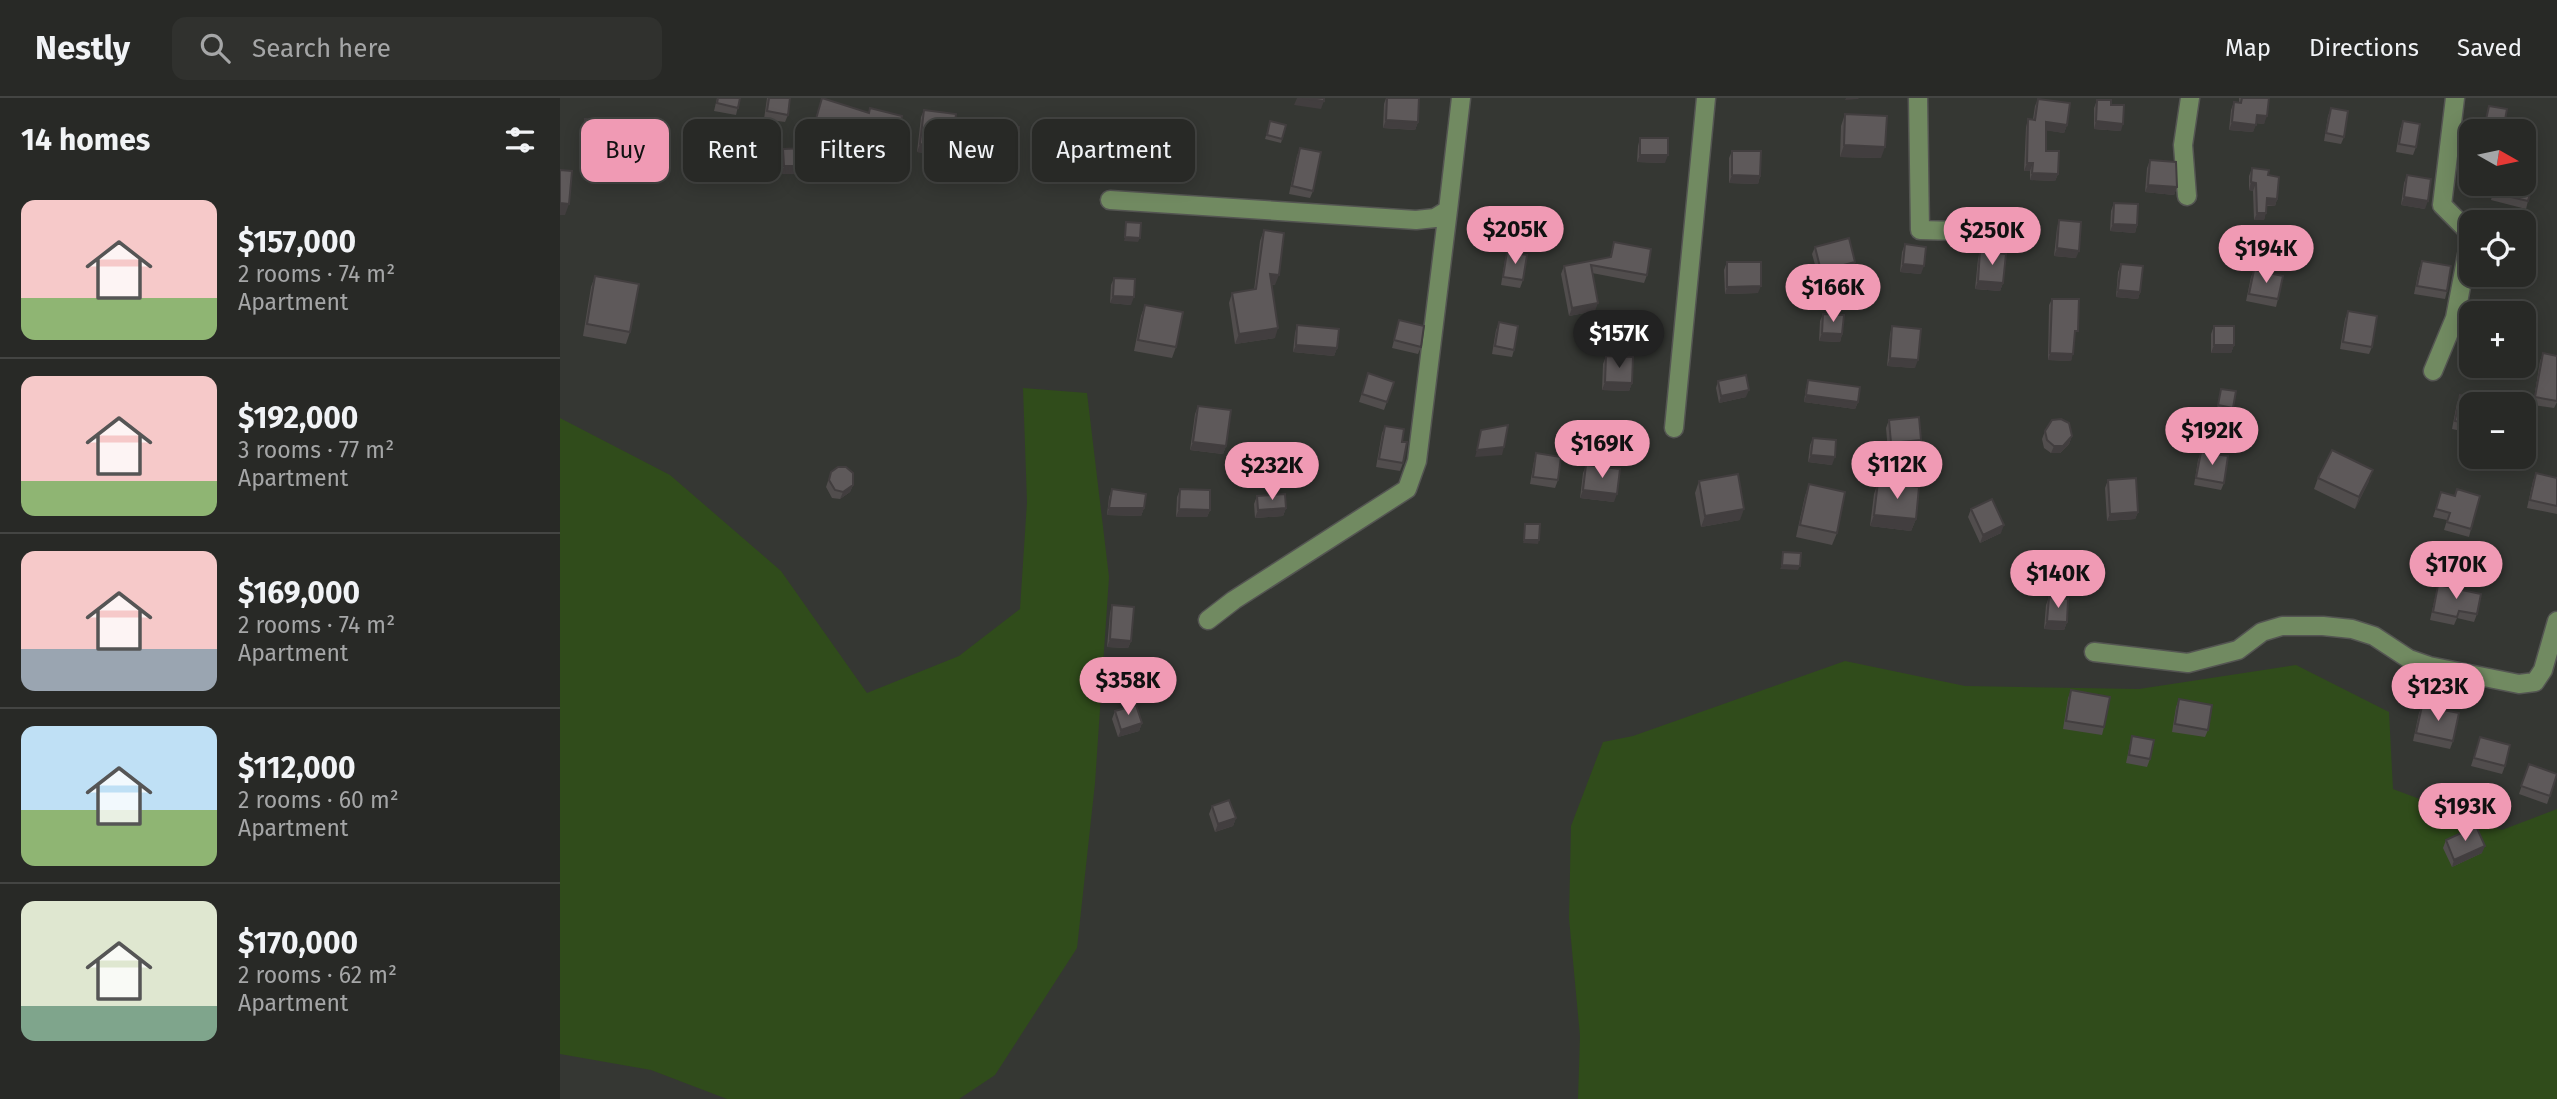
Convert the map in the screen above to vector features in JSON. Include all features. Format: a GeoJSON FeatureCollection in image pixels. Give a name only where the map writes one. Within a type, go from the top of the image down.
{"type":"FeatureCollection","features":[{"type":"Feature","properties":{"kind":"street"},"geometry":{"type":"LineString","coordinates":[[1208,620],[1234,600],[1407,489],[1417,461],[1461,98]]}},
{"type":"Feature","properties":{"kind":"street"},"geometry":{"type":"LineString","coordinates":[[1674,428],[1706,98]]}},
{"type":"Feature","properties":{"kind":"street"},"geometry":{"type":"LineString","coordinates":[[1918,98],[1920,230],[1995,232]]}},
{"type":"Feature","properties":{"kind":"street"},"geometry":{"type":"LineString","coordinates":[[2187,196],[2183,145],[2190,98]]}},
{"type":"Feature","properties":{"kind":"street"},"geometry":{"type":"LineString","coordinates":[[2433,371],[2455,318],[2471,234],[2442,205],[2455,98]]}},
{"type":"Feature","properties":{"kind":"street"},"geometry":{"type":"LineString","coordinates":[[1110,200],[1416,220],[1435,218],[1448,210]]}},
{"type":"Feature","properties":{"kind":"street"},"geometry":{"type":"LineString","coordinates":[[2094,652],[2188,663],[2238,650],[2262,632],[2282,626],[2323,626],[2352,629],[2374,636],[2409,659],[2429,666],[2519,684],[2535,682],[2543,670],[2557,621]]}},
{"type":"Feature","properties":{"kind":"green space"},"geometry":{"type":"Polygon","coordinates":[[[1023,388],[1087,393],[1109,577],[1095,783],[1077,948],[995,1075],[959,1099],[727,1099],[651,1070],[560,1054],[560,418],[670,475],[781,571],[867,693],[959,656],[1020,609],[1027,502],[1023,388]]]}},
{"type":"Feature","properties":{"kind":"green space"},"geometry":{"type":"Polygon","coordinates":[[[1845,661],[1965,686],[2139,689],[2296,665],[2389,712],[2393,789],[2502,830],[2557,809],[2557,1099],[1578,1099],[1580,1036],[1569,918],[1571,826],[1603,742],[1633,736],[1845,661]]]}},
{"type":"Feature","properties":{"kind":"building"},"geometry":{"type":"Polygon","coordinates":[[[718,98],[740,98],[738,108],[717,103],[718,98]]]}},
{"type":"Feature","properties":{"kind":"building"},"geometry":{"type":"Polygon","coordinates":[[[769,98],[790,98],[788,115],[767,111],[769,98]]]}},
{"type":"Feature","properties":{"kind":"building"},"geometry":{"type":"Polygon","coordinates":[[[822,98],[869,113],[870,108],[902,116],[901,119],[816,119],[822,98]]]}},
{"type":"Feature","properties":{"kind":"building"},"geometry":{"type":"Polygon","coordinates":[[[1303,98],[1324,98],[1324,101],[1303,98]]]}},
{"type":"Feature","properties":{"kind":"building"},"geometry":{"type":"Polygon","coordinates":[[[1387,98],[1419,98],[1418,122],[1386,120],[1387,98]]]}},
{"type":"Feature","properties":{"kind":"building"},"geometry":{"type":"Polygon","coordinates":[[[2242,98],[2269,98],[2267,116],[2257,115],[2256,125],[2232,122],[2234,102],[2241,103],[2242,98]]]}},
{"type":"Feature","properties":{"kind":"building"},"geometry":{"type":"Polygon","coordinates":[[[2038,99],[2070,103],[2067,125],[2046,122],[2046,151],[2059,151],[2058,174],[2032,173],[2033,163],[2027,163],[2028,119],[2035,120],[2038,99]]]}},
{"type":"Feature","properties":{"kind":"building"},"geometry":{"type":"Polygon","coordinates":[[[2097,100],[2111,100],[2111,105],[2124,105],[2123,124],[2096,121],[2097,100]]]}},
{"type":"Feature","properties":{"kind":"building"},"geometry":{"type":"Polygon","coordinates":[[[2489,106],[2507,109],[2505,119],[2486,119],[2489,106]]]}},
{"type":"Feature","properties":{"kind":"building"},"geometry":{"type":"Polygon","coordinates":[[[2331,108],[2348,111],[2344,137],[2326,133],[2331,108]]]}},
{"type":"Feature","properties":{"kind":"building"},"geometry":{"type":"Polygon","coordinates":[[[924,110],[956,114],[955,119],[924,119],[924,144],[920,144],[924,110]]]}},
{"type":"Feature","properties":{"kind":"building"},"geometry":{"type":"Polygon","coordinates":[[[1845,114],[1887,116],[1885,147],[1844,145],[1845,114]]]}},
{"type":"Feature","properties":{"kind":"building"},"geometry":{"type":"Polygon","coordinates":[[[1270,121],[1286,125],[1282,139],[1267,135],[1270,121]]]}},
{"type":"Feature","properties":{"kind":"building"},"geometry":{"type":"Polygon","coordinates":[[[2403,121],[2420,124],[2416,147],[2399,144],[2403,121]]]}},
{"type":"Feature","properties":{"kind":"building"},"geometry":{"type":"Polygon","coordinates":[[[1640,138],[1668,138],[1668,155],[1640,155],[1640,138]]]}},
{"type":"Feature","properties":{"kind":"building"},"geometry":{"type":"Polygon","coordinates":[[[795,148],[795,166],[784,166],[783,149],[795,148]]]}},
{"type":"Feature","properties":{"kind":"building"},"geometry":{"type":"Polygon","coordinates":[[[1300,148],[1321,152],[1313,191],[1292,186],[1300,148]]]}},
{"type":"Feature","properties":{"kind":"building"},"geometry":{"type":"Polygon","coordinates":[[[1732,151],[1761,151],[1760,176],[1732,175],[1732,151]]]}},
{"type":"Feature","properties":{"kind":"building"},"geometry":{"type":"Polygon","coordinates":[[[2150,160],[2176,162],[2177,187],[2148,185],[2150,160]]]}},
{"type":"Feature","properties":{"kind":"building"},"geometry":{"type":"Polygon","coordinates":[[[2252,168],[2269,170],[2268,175],[2279,177],[2277,199],[2267,198],[2266,213],[2257,213],[2256,183],[2251,182],[2252,168]]]}},
{"type":"Feature","properties":{"kind":"building"},"geometry":{"type":"Polygon","coordinates":[[[560,170],[572,171],[569,204],[560,203],[560,170]]]}},
{"type":"Feature","properties":{"kind":"building"},"geometry":{"type":"Polygon","coordinates":[[[2407,175],[2431,179],[2428,201],[2404,197],[2407,175]]]}},
{"type":"Feature","properties":{"kind":"building"},"geometry":{"type":"Polygon","coordinates":[[[2507,196],[2529,196],[2528,201],[2507,196]]]}},
{"type":"Feature","properties":{"kind":"building"},"geometry":{"type":"Polygon","coordinates":[[[2114,203],[2138,204],[2137,225],[2113,224],[2114,203]]]}},
{"type":"Feature","properties":{"kind":"building"},"geometry":{"type":"Polygon","coordinates":[[[2059,220],[2081,222],[2079,251],[2057,248],[2059,220]]]}},
{"type":"Feature","properties":{"kind":"building"},"geometry":{"type":"Polygon","coordinates":[[[1126,222],[1141,223],[1140,238],[1125,237],[1126,222]]]}},
{"type":"Feature","properties":{"kind":"building"},"geometry":{"type":"Polygon","coordinates":[[[1264,230],[1284,233],[1279,275],[1270,274],[1278,328],[1239,334],[1232,293],[1256,289],[1264,230]]]}},
{"type":"Feature","properties":{"kind":"building"},"geometry":{"type":"Polygon","coordinates":[[[1849,238],[1855,262],[1821,271],[1815,247],[1849,238]]]}},
{"type":"Feature","properties":{"kind":"building"},"geometry":{"type":"Polygon","coordinates":[[[1614,242],[1651,249],[1647,275],[1591,265],[1598,303],[1572,308],[1564,266],[1611,257],[1614,242]]]}},
{"type":"Feature","properties":{"kind":"building"},"geometry":{"type":"Polygon","coordinates":[[[1905,244],[1926,247],[1924,266],[1903,264],[1905,244]]]}},
{"type":"Feature","properties":{"kind":"building"},"geometry":{"type":"Polygon","coordinates":[[[1980,251],[2006,254],[2003,283],[1978,281],[1980,251]]]}},
{"type":"Feature","properties":{"kind":"building"},"geometry":{"type":"Polygon","coordinates":[[[1507,252],[1527,255],[1523,280],[1503,277],[1507,252]]]}},
{"type":"Feature","properties":{"kind":"building"},"geometry":{"type":"Polygon","coordinates":[[[2422,261],[2451,266],[2447,291],[2417,286],[2422,261]]]}},
{"type":"Feature","properties":{"kind":"building"},"geometry":{"type":"Polygon","coordinates":[[[1727,262],[1761,262],[1761,286],[1727,287],[1727,262]]]}},
{"type":"Feature","properties":{"kind":"building"},"geometry":{"type":"Polygon","coordinates":[[[2121,264],[2143,266],[2140,292],[2118,290],[2121,264]]]}},
{"type":"Feature","properties":{"kind":"building"},"geometry":{"type":"Polygon","coordinates":[[[2254,270],[2283,276],[2278,299],[2249,294],[2254,270]]]}},
{"type":"Feature","properties":{"kind":"building"},"geometry":{"type":"Polygon","coordinates":[[[595,276],[639,284],[630,332],[587,324],[595,276]]]}},
{"type":"Feature","properties":{"kind":"building"},"geometry":{"type":"Polygon","coordinates":[[[1114,278],[1135,279],[1134,297],[1113,296],[1114,278]]]}},
{"type":"Feature","properties":{"kind":"building"},"geometry":{"type":"Polygon","coordinates":[[[2052,299],[2079,299],[2078,331],[2075,331],[2073,354],[2050,353],[2052,299]]]}},
{"type":"Feature","properties":{"kind":"building"},"geometry":{"type":"Polygon","coordinates":[[[1145,305],[1183,312],[1176,347],[1138,340],[1145,305]]]}},
{"type":"Feature","properties":{"kind":"building"},"geometry":{"type":"Polygon","coordinates":[[[2348,311],[2377,316],[2372,347],[2343,342],[2348,311]]]}},
{"type":"Feature","properties":{"kind":"building"},"geometry":{"type":"Polygon","coordinates":[[[1823,314],[1844,315],[1842,334],[1822,333],[1823,314]]]}},
{"type":"Feature","properties":{"kind":"building"},"geometry":{"type":"Polygon","coordinates":[[[1399,320],[1424,326],[1421,347],[1394,340],[1399,320]]]}},
{"type":"Feature","properties":{"kind":"building"},"geometry":{"type":"Polygon","coordinates":[[[1499,322],[1518,326],[1514,350],[1495,346],[1499,322]]]}},
{"type":"Feature","properties":{"kind":"building"},"geometry":{"type":"Polygon","coordinates":[[[1297,325],[1339,329],[1337,348],[1296,345],[1297,325]]]}},
{"type":"Feature","properties":{"kind":"building"},"geometry":{"type":"Polygon","coordinates":[[[1892,326],[1921,329],[1918,360],[1890,358],[1892,326]]]}},
{"type":"Feature","properties":{"kind":"building"},"geometry":{"type":"Polygon","coordinates":[[[2214,326],[2234,326],[2234,345],[2214,345],[2214,326]]]}},
{"type":"Feature","properties":{"kind":"building"},"geometry":{"type":"Polygon","coordinates":[[[2543,353],[2557,356],[2557,401],[2536,397],[2543,353]]]}},
{"type":"Feature","properties":{"kind":"building"},"geometry":{"type":"Polygon","coordinates":[[[1606,356],[1633,357],[1632,383],[1605,382],[1606,356]]]}},
{"type":"Feature","properties":{"kind":"building"},"geometry":{"type":"Polygon","coordinates":[[[1368,373],[1394,382],[1387,402],[1362,394],[1368,373]]]}},
{"type":"Feature","properties":{"kind":"building"},"geometry":{"type":"Polygon","coordinates":[[[1746,375],[1749,390],[1721,396],[1718,381],[1746,375]]]}},
{"type":"Feature","properties":{"kind":"building"},"geometry":{"type":"Polygon","coordinates":[[[1808,380],[1860,387],[1858,402],[1806,395],[1808,380]]]}},
{"type":"Feature","properties":{"kind":"building"},"geometry":{"type":"Polygon","coordinates":[[[2221,389],[2236,391],[2233,408],[2218,405],[2221,389]]]}},
{"type":"Feature","properties":{"kind":"building"},"geometry":{"type":"Polygon","coordinates":[[[2459,400],[2459,422],[2455,421],[2459,400]]]}},
{"type":"Feature","properties":{"kind":"building"},"geometry":{"type":"Polygon","coordinates":[[[1198,406],[1231,410],[1226,446],[1193,442],[1198,406]]]}},
{"type":"Feature","properties":{"kind":"building"},"geometry":{"type":"Polygon","coordinates":[[[1919,417],[1921,440],[1891,443],[1889,420],[1919,417]]]}},
{"type":"Feature","properties":{"kind":"building"},"geometry":{"type":"Polygon","coordinates":[[[2061,419],[2069,423],[2072,436],[2063,446],[2054,446],[2047,440],[2045,431],[2052,420],[2061,419]]]}},
{"type":"Feature","properties":{"kind":"building"},"geometry":{"type":"Polygon","coordinates":[[[1508,425],[1504,447],[1477,450],[1481,430],[1508,425]]]}},
{"type":"Feature","properties":{"kind":"building"},"geometry":{"type":"Polygon","coordinates":[[[1385,426],[1404,429],[1402,442],[1407,442],[1403,463],[1379,459],[1385,426]]]}},
{"type":"Feature","properties":{"kind":"building"},"geometry":{"type":"Polygon","coordinates":[[[1813,438],[1836,440],[1835,457],[1811,455],[1813,438]]]}},
{"type":"Feature","properties":{"kind":"building"},"geometry":{"type":"Polygon","coordinates":[[[2332,450],[2373,470],[2359,497],[2318,478],[2332,450]]]}},
{"type":"Feature","properties":{"kind":"building"},"geometry":{"type":"Polygon","coordinates":[[[2201,452],[2228,456],[2224,483],[2196,478],[2201,452]]]}},
{"type":"Feature","properties":{"kind":"building"},"geometry":{"type":"Polygon","coordinates":[[[1536,453],[1561,457],[1558,480],[1533,477],[1536,453]]]}},
{"type":"Feature","properties":{"kind":"building"},"geometry":{"type":"Polygon","coordinates":[[[1586,465],[1620,469],[1617,494],[1583,490],[1586,465]]]}},
{"type":"Feature","properties":{"kind":"building"},"geometry":{"type":"Polygon","coordinates":[[[838,467],[846,467],[853,473],[853,485],[843,492],[835,490],[829,480],[831,472],[838,467]]]}},
{"type":"Feature","properties":{"kind":"building"},"geometry":{"type":"Polygon","coordinates":[[[2536,473],[2557,478],[2557,506],[2530,500],[2536,473]]]}},
{"type":"Feature","properties":{"kind":"building"},"geometry":{"type":"Polygon","coordinates":[[[1738,474],[1744,509],[1705,516],[1699,481],[1738,474]]]}},
{"type":"Feature","properties":{"kind":"building"},"geometry":{"type":"Polygon","coordinates":[[[2136,478],[2138,512],[2110,514],[2108,480],[2136,478]]]}},
{"type":"Feature","properties":{"kind":"building"},"geometry":{"type":"Polygon","coordinates":[[[1878,482],[1919,487],[1916,519],[1874,515],[1878,482]]]}},
{"type":"Feature","properties":{"kind":"building"},"geometry":{"type":"Polygon","coordinates":[[[1809,484],[1845,492],[1837,533],[1800,525],[1809,484]]]}},
{"type":"Feature","properties":{"kind":"building"},"geometry":{"type":"Polygon","coordinates":[[[1112,489],[1146,494],[1144,508],[1109,508],[1112,489]]]}},
{"type":"Feature","properties":{"kind":"building"},"geometry":{"type":"Polygon","coordinates":[[[1180,489],[1210,490],[1210,510],[1179,509],[1180,489]]]}},
{"type":"Feature","properties":{"kind":"building"},"geometry":{"type":"Polygon","coordinates":[[[2457,489],[2480,496],[2471,529],[2447,522],[2450,513],[2436,509],[2441,492],[2455,496],[2457,489]]]}},
{"type":"Feature","properties":{"kind":"building"},"geometry":{"type":"Polygon","coordinates":[[[1285,494],[1286,508],[1258,510],[1257,496],[1285,494]]]}},
{"type":"Feature","properties":{"kind":"building"},"geometry":{"type":"Polygon","coordinates":[[[1992,499],[2004,525],[1983,535],[1971,509],[1992,499]]]}},
{"type":"Feature","properties":{"kind":"building"},"geometry":{"type":"Polygon","coordinates":[[[1525,524],[1540,524],[1539,540],[1524,540],[1525,524]]]}},
{"type":"Feature","properties":{"kind":"building"},"geometry":{"type":"Polygon","coordinates":[[[1783,552],[1801,553],[1800,566],[1782,565],[1783,552]]]}},
{"type":"Feature","properties":{"kind":"building"},"geometry":{"type":"Polygon","coordinates":[[[2438,585],[2481,594],[2477,614],[2459,611],[2457,617],[2433,612],[2438,585]]]}},
{"type":"Feature","properties":{"kind":"building"},"geometry":{"type":"Polygon","coordinates":[[[2049,597],[2068,599],[2067,622],[2047,621],[2049,597]]]}},
{"type":"Feature","properties":{"kind":"building"},"geometry":{"type":"Polygon","coordinates":[[[1112,605],[1134,607],[1131,641],[1110,639],[1112,605]]]}},
{"type":"Feature","properties":{"kind":"building"},"geometry":{"type":"Polygon","coordinates":[[[2071,690],[2110,697],[2104,727],[2066,721],[2071,690]]]}},
{"type":"Feature","properties":{"kind":"building"},"geometry":{"type":"Polygon","coordinates":[[[2179,699],[2212,705],[2208,730],[2175,724],[2179,699]]]}},
{"type":"Feature","properties":{"kind":"building"},"geometry":{"type":"Polygon","coordinates":[[[1136,705],[1142,723],[1121,730],[1115,711],[1136,705]]]}},
{"type":"Feature","properties":{"kind":"building"},"geometry":{"type":"Polygon","coordinates":[[[2422,706],[2459,713],[2453,741],[2416,733],[2422,706]]]}},
{"type":"Feature","properties":{"kind":"building"},"geometry":{"type":"Polygon","coordinates":[[[2132,736],[2154,740],[2150,759],[2129,755],[2132,736]]]}},
{"type":"Feature","properties":{"kind":"building"},"geometry":{"type":"Polygon","coordinates":[[[2480,737],[2510,745],[2505,766],[2474,758],[2480,737]]]}},
{"type":"Feature","properties":{"kind":"building"},"geometry":{"type":"Polygon","coordinates":[[[2529,764],[2557,774],[2550,796],[2521,786],[2529,764]]]}},
{"type":"Feature","properties":{"kind":"building"},"geometry":{"type":"Polygon","coordinates":[[[1229,800],[1236,818],[1218,824],[1212,806],[1229,800]]]}},
{"type":"Feature","properties":{"kind":"building"},"geometry":{"type":"Polygon","coordinates":[[[2476,826],[2485,846],[2454,860],[2446,840],[2476,826]]]}}]}
